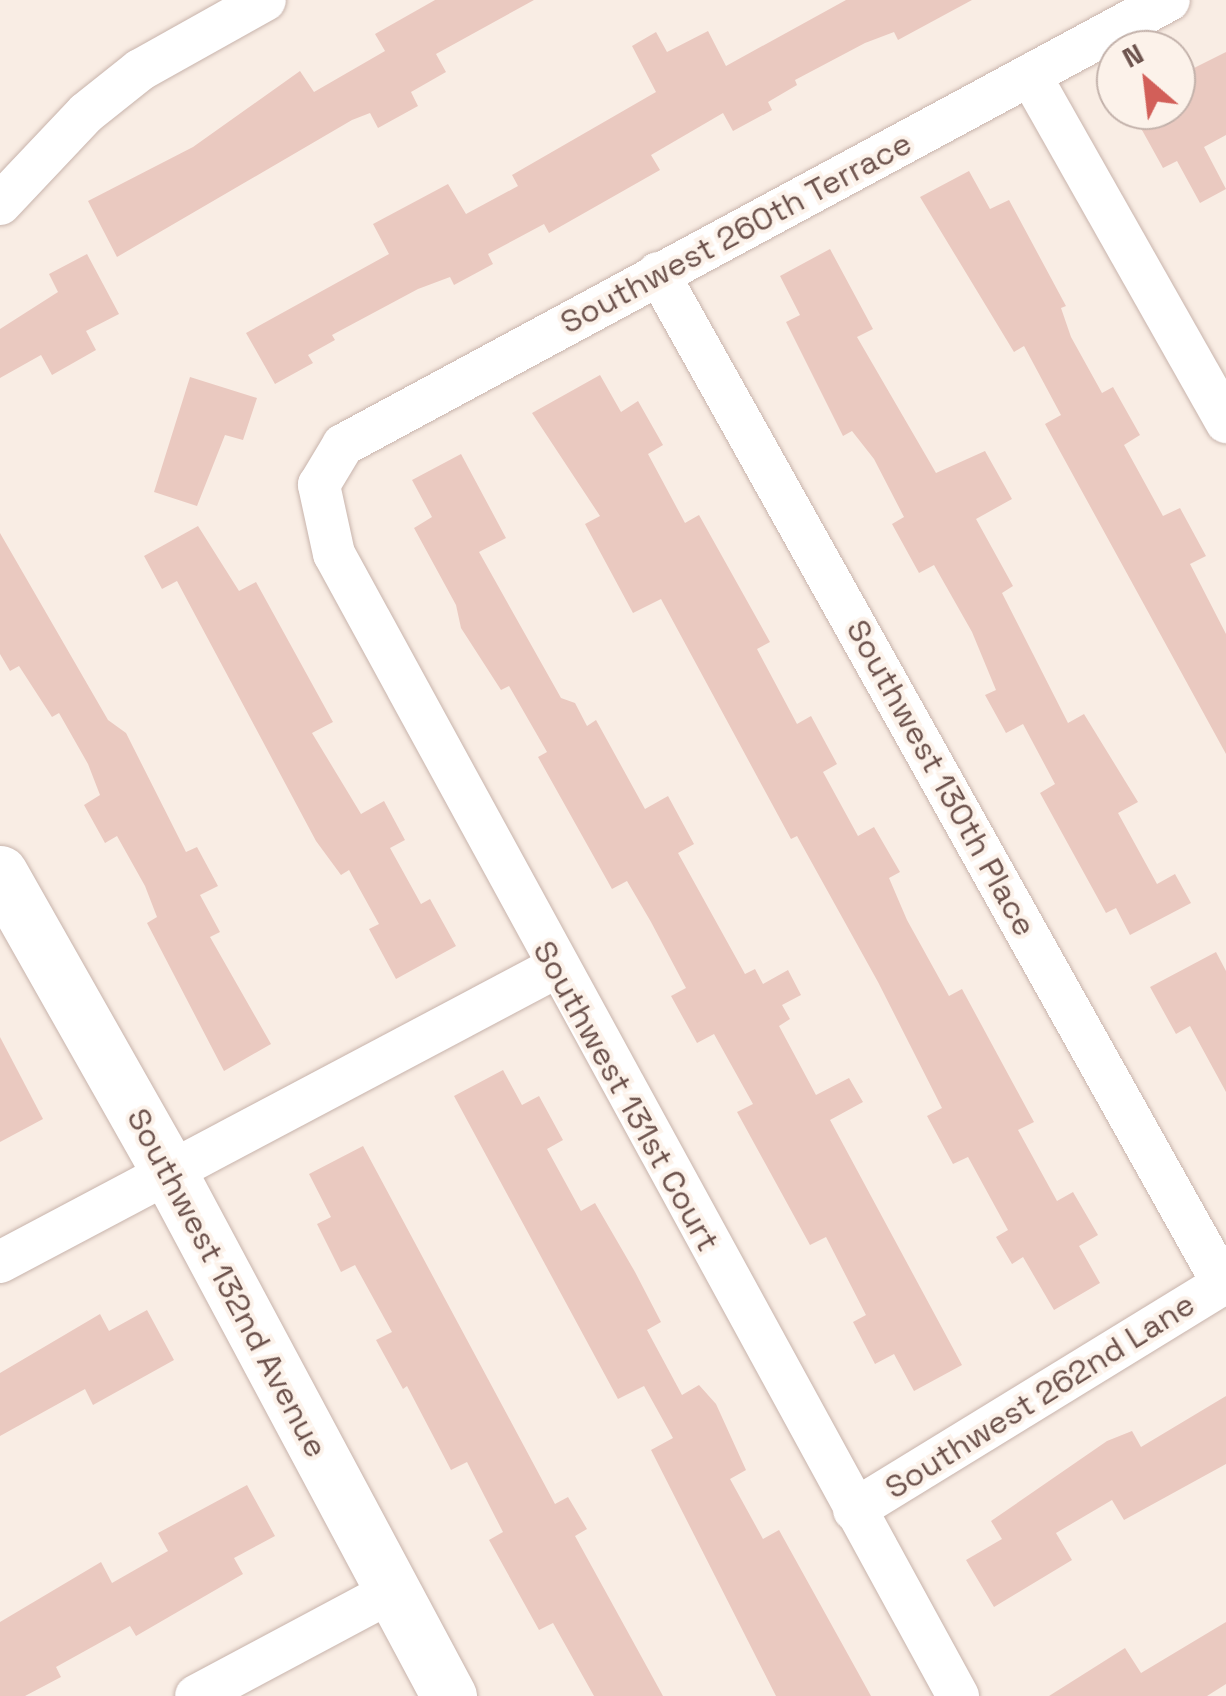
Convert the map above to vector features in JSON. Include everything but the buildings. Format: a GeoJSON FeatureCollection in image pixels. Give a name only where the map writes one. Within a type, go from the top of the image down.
{"type":"FeatureCollection","features":[{"type":"Feature","properties":{"kind":"street"},"geometry":{"type":"LineString","coordinates":[[0,204],[86,112],[126,81],[266,0]]}},
{"type":"Feature","properties":{"kind":"street","name":"Southwest 260th Terrace"},"geometry":{"type":"LineString","coordinates":[[320,485],[343,445],[1170,0]]}},
{"type":"Feature","properties":{"kind":"street"},"geometry":{"type":"LineString","coordinates":[[1030,76],[1226,422]]}},
{"type":"Feature","properties":{"kind":"street","name":"Southwest 130th Place"},"geometry":{"type":"LineString","coordinates":[[658,273],[1224,1283]]}},
{"type":"Feature","properties":{"kind":"street","name":"Southwest 131st Court"},"geometry":{"type":"LineString","coordinates":[[320,485],[334,554],[555,968],[958,1696]]}},
{"type":"Feature","properties":{"kind":"street","name":"Southwest 132nd Avenue"},"geometry":{"type":"LineString","coordinates":[[0,873],[170,1174],[449,1696]]}},
{"type":"Feature","properties":{"kind":"street"},"geometry":{"type":"LineString","coordinates":[[0,1262],[555,968]]}},
{"type":"Feature","properties":{"kind":"street","name":"Southwest 262nd Lane"},"geometry":{"type":"LineString","coordinates":[[854,1510],[1224,1283]]}},
{"type":"Feature","properties":{"kind":"street"},"geometry":{"type":"LineString","coordinates":[[196,1696],[391,1592]]}}]}
